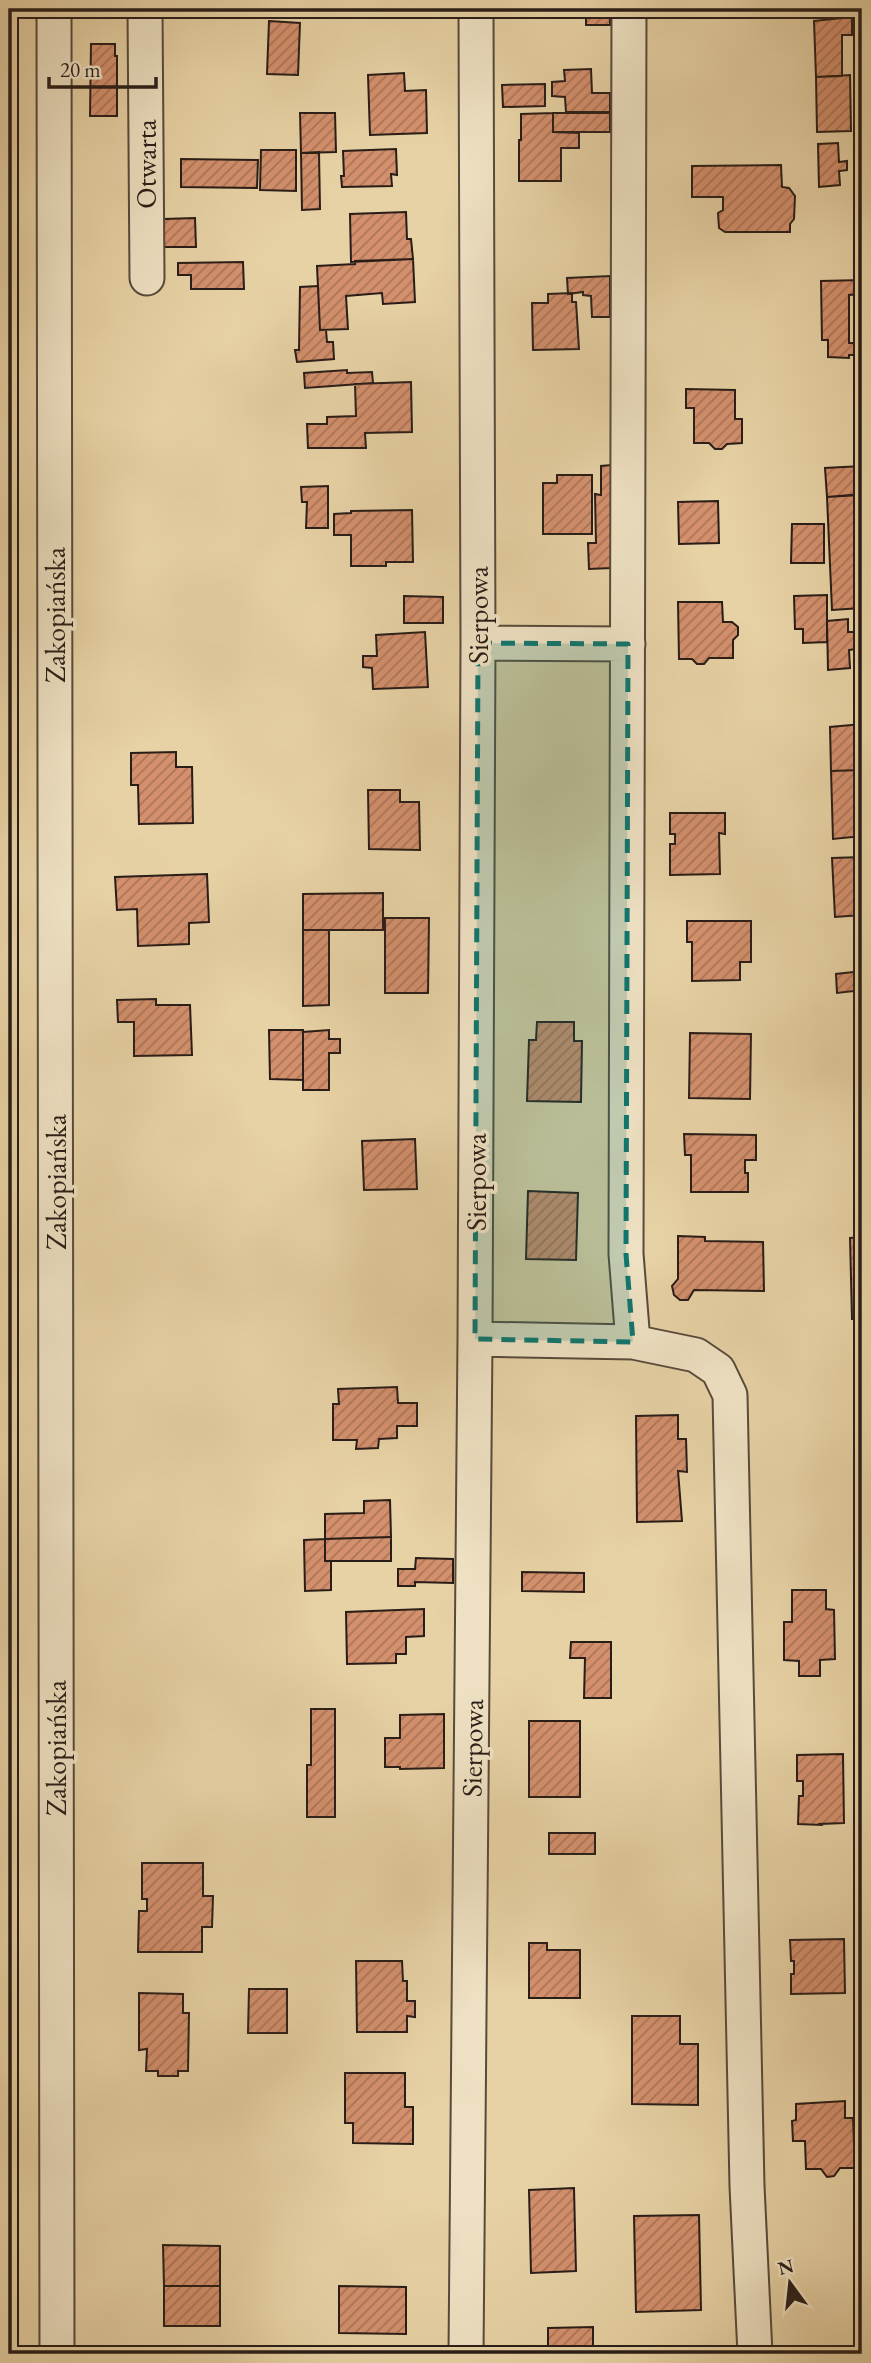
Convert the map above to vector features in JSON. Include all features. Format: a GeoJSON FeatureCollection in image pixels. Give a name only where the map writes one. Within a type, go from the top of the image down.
{"type":"FeatureCollection","features":[{"type":"Feature","properties":{"kind":"street","name":"Zakopiańska"},"geometry":{"type":"LineString","coordinates":[[54,9],[57,2354]]}},
{"type":"Feature","properties":{"kind":"street","name":"Otwarta"},"geometry":{"type":"LineString","coordinates":[[145,9],[147,278]]}},
{"type":"Feature","properties":{"kind":"street","name":"Sierpowa"},"geometry":{"type":"LineString","coordinates":[[466,2354],[478,643],[476,9]]}},
{"type":"Feature","properties":{"kind":"street"},"geometry":{"type":"LineString","coordinates":[[629,9],[626,1254],[633,1342]]}},
{"type":"Feature","properties":{"kind":"street"},"geometry":{"type":"LineString","coordinates":[[478,643],[628,645]]}},
{"type":"Feature","properties":{"kind":"street"},"geometry":{"type":"LineString","coordinates":[[475,1339],[633,1342],[696,1354],[718,1370],[730,1395],[747,2186],[755,2354]]}},
{"type":"Feature","properties":{"kind":"highlighted area"},"geometry":{"type":"Polygon","coordinates":[[[478,643],[628,644],[626,1254],[633,1342],[475,1339],[478,643]]]}},
{"type":"Feature","properties":{"kind":"building"},"geometry":{"type":"Polygon","coordinates":[[[369,9],[416,9],[417,12],[369,15],[369,9]]]}},
{"type":"Feature","properties":{"kind":"building"},"geometry":{"type":"Polygon","coordinates":[[[586,9],[610,9],[610,25],[586,25],[586,9]]]}},
{"type":"Feature","properties":{"kind":"building"},"geometry":{"type":"Polygon","coordinates":[[[813,9],[862,9],[862,14],[814,17],[813,9]]]}},
{"type":"Feature","properties":{"kind":"building"},"geometry":{"type":"Polygon","coordinates":[[[852,17],[852,35],[842,35],[842,76],[816,77],[814,21],[852,17]]]}},
{"type":"Feature","properties":{"kind":"building"},"geometry":{"type":"Polygon","coordinates":[[[269,21],[300,23],[298,75],[267,74],[269,21]]]}},
{"type":"Feature","properties":{"kind":"building"},"geometry":{"type":"Polygon","coordinates":[[[91,44],[115,44],[117,116],[90,116],[91,44]]]}},
{"type":"Feature","properties":{"kind":"building"},"geometry":{"type":"Polygon","coordinates":[[[591,69],[592,93],[610,93],[610,112],[566,112],[565,97],[552,96],[552,82],[565,81],[564,70],[591,69]]]}},
{"type":"Feature","properties":{"kind":"building"},"geometry":{"type":"Polygon","coordinates":[[[404,73],[405,91],[426,90],[427,133],[370,135],[368,75],[404,73]]]}},
{"type":"Feature","properties":{"kind":"building"},"geometry":{"type":"Polygon","coordinates":[[[850,75],[851,131],[817,132],[816,77],[850,75]]]}},
{"type":"Feature","properties":{"kind":"building"},"geometry":{"type":"Polygon","coordinates":[[[545,84],[545,106],[503,107],[502,85],[545,84]]]}},
{"type":"Feature","properties":{"kind":"building"},"geometry":{"type":"Polygon","coordinates":[[[300,113],[335,113],[336,152],[301,153],[300,113]]]}},
{"type":"Feature","properties":{"kind":"building"},"geometry":{"type":"Polygon","coordinates":[[[553,113],[553,132],[579,133],[579,148],[561,148],[561,181],[519,181],[521,114],[553,113]]]}},
{"type":"Feature","properties":{"kind":"building"},"geometry":{"type":"Polygon","coordinates":[[[553,113],[610,113],[610,132],[553,132],[553,113]]]}},
{"type":"Feature","properties":{"kind":"building"},"geometry":{"type":"Polygon","coordinates":[[[838,143],[839,162],[847,161],[847,170],[839,171],[840,185],[819,187],[818,144],[838,143]]]}},
{"type":"Feature","properties":{"kind":"building"},"geometry":{"type":"Polygon","coordinates":[[[396,149],[397,175],[391,174],[392,186],[342,187],[343,151],[396,149]]]}},
{"type":"Feature","properties":{"kind":"building"},"geometry":{"type":"Polygon","coordinates":[[[261,150],[296,150],[296,191],[260,190],[261,150]]]}},
{"type":"Feature","properties":{"kind":"building"},"geometry":{"type":"Polygon","coordinates":[[[319,152],[320,209],[302,210],[301,153],[319,152]]]}},
{"type":"Feature","properties":{"kind":"building"},"geometry":{"type":"Polygon","coordinates":[[[181,159],[258,160],[257,188],[181,187],[181,159]]]}},
{"type":"Feature","properties":{"kind":"building"},"geometry":{"type":"Polygon","coordinates":[[[781,165],[782,187],[789,188],[795,196],[794,219],[790,224],[790,232],[725,232],[719,228],[718,213],[723,210],[723,197],[692,197],[692,166],[781,165]]]}},
{"type":"Feature","properties":{"kind":"building"},"geometry":{"type":"Polygon","coordinates":[[[406,212],[407,239],[411,239],[413,259],[351,262],[350,214],[406,212]]]}},
{"type":"Feature","properties":{"kind":"building"},"geometry":{"type":"Polygon","coordinates":[[[195,218],[196,247],[163,247],[164,219],[195,218]]]}},
{"type":"Feature","properties":{"kind":"building"},"geometry":{"type":"Polygon","coordinates":[[[413,259],[415,302],[383,304],[382,293],[346,296],[348,329],[320,330],[317,266],[355,264],[355,261],[413,259]]]}},
{"type":"Feature","properties":{"kind":"building"},"geometry":{"type":"Polygon","coordinates":[[[243,262],[244,289],[191,289],[191,275],[178,275],[178,263],[243,262]]]}},
{"type":"Feature","properties":{"kind":"building"},"geometry":{"type":"Polygon","coordinates":[[[610,276],[610,317],[592,317],[591,296],[583,295],[583,292],[568,294],[567,278],[610,276]]]}},
{"type":"Feature","properties":{"kind":"building"},"geometry":{"type":"Polygon","coordinates":[[[862,280],[862,294],[849,295],[849,343],[858,343],[858,355],[849,355],[849,358],[828,357],[828,340],[822,340],[821,281],[862,280]]]}},
{"type":"Feature","properties":{"kind":"building"},"geometry":{"type":"Polygon","coordinates":[[[318,286],[320,330],[326,330],[327,342],[333,342],[334,359],[297,362],[295,350],[299,350],[300,287],[318,286]]]}},
{"type":"Feature","properties":{"kind":"building"},"geometry":{"type":"Polygon","coordinates":[[[572,293],[572,302],[576,302],[579,349],[533,350],[532,303],[548,303],[548,294],[572,293]]]}},
{"type":"Feature","properties":{"kind":"building"},"geometry":{"type":"Polygon","coordinates":[[[347,370],[347,373],[372,372],[373,383],[305,388],[304,373],[347,370]]]}},
{"type":"Feature","properties":{"kind":"building"},"geometry":{"type":"Polygon","coordinates":[[[411,382],[412,432],[365,433],[366,448],[308,448],[307,424],[327,424],[327,417],[356,416],[355,384],[411,382]]]}},
{"type":"Feature","properties":{"kind":"building"},"geometry":{"type":"Polygon","coordinates":[[[686,389],[735,390],[735,419],[742,419],[742,443],[727,444],[722,449],[715,449],[709,443],[694,443],[694,408],[686,408],[686,389]]]}},
{"type":"Feature","properties":{"kind":"building"},"geometry":{"type":"Polygon","coordinates":[[[611,465],[611,568],[589,569],[588,543],[596,543],[595,494],[601,495],[601,466],[611,465]]]}},
{"type":"Feature","properties":{"kind":"building"},"geometry":{"type":"Polygon","coordinates":[[[862,466],[862,494],[827,497],[825,468],[862,466]]]}},
{"type":"Feature","properties":{"kind":"building"},"geometry":{"type":"Polygon","coordinates":[[[557,475],[592,475],[592,534],[543,534],[543,483],[557,483],[557,475]]]}},
{"type":"Feature","properties":{"kind":"building"},"geometry":{"type":"Polygon","coordinates":[[[328,486],[328,528],[306,528],[307,502],[302,502],[301,487],[328,486]]]}},
{"type":"Feature","properties":{"kind":"building"},"geometry":{"type":"Polygon","coordinates":[[[860,495],[862,608],[832,610],[827,497],[860,495]]]}},
{"type":"Feature","properties":{"kind":"building"},"geometry":{"type":"Polygon","coordinates":[[[718,501],[719,543],[679,544],[678,502],[718,501]]]}},
{"type":"Feature","properties":{"kind":"building"},"geometry":{"type":"Polygon","coordinates":[[[412,510],[413,562],[386,562],[386,566],[351,566],[351,535],[334,535],[334,514],[351,511],[412,510]]]}},
{"type":"Feature","properties":{"kind":"building"},"geometry":{"type":"Polygon","coordinates":[[[792,524],[824,524],[824,563],[791,563],[792,524]]]}},
{"type":"Feature","properties":{"kind":"building"},"geometry":{"type":"Polygon","coordinates":[[[827,595],[827,642],[803,643],[803,629],[795,629],[794,596],[827,595]]]}},
{"type":"Feature","properties":{"kind":"building"},"geometry":{"type":"Polygon","coordinates":[[[404,596],[443,597],[443,623],[404,623],[404,596]]]}},
{"type":"Feature","properties":{"kind":"building"},"geometry":{"type":"Polygon","coordinates":[[[678,602],[722,602],[723,622],[732,622],[738,627],[738,635],[733,640],[733,658],[709,658],[704,664],[697,664],[692,659],[679,659],[678,602]]]}},
{"type":"Feature","properties":{"kind":"building"},"geometry":{"type":"Polygon","coordinates":[[[848,619],[848,632],[855,632],[856,649],[849,650],[850,668],[828,670],[827,621],[848,619]]]}},
{"type":"Feature","properties":{"kind":"building"},"geometry":{"type":"Polygon","coordinates":[[[425,632],[428,687],[373,689],[372,668],[363,667],[363,656],[377,656],[376,635],[425,632]]]}},
{"type":"Feature","properties":{"kind":"building"},"geometry":{"type":"Polygon","coordinates":[[[862,724],[862,770],[831,771],[830,727],[862,724]]]}},
{"type":"Feature","properties":{"kind":"building"},"geometry":{"type":"Polygon","coordinates":[[[176,752],[176,767],[192,767],[193,823],[139,824],[138,785],[131,785],[131,753],[176,752]]]}},
{"type":"Feature","properties":{"kind":"building"},"geometry":{"type":"Polygon","coordinates":[[[862,770],[862,836],[833,839],[831,771],[862,770]]]}},
{"type":"Feature","properties":{"kind":"building"},"geometry":{"type":"Polygon","coordinates":[[[368,790],[400,790],[400,802],[419,802],[420,850],[369,849],[368,790]]]}},
{"type":"Feature","properties":{"kind":"building"},"geometry":{"type":"Polygon","coordinates":[[[670,813],[725,813],[725,834],[719,833],[720,874],[670,875],[670,844],[675,844],[675,834],[670,834],[670,813]]]}},
{"type":"Feature","properties":{"kind":"building"},"geometry":{"type":"Polygon","coordinates":[[[862,857],[862,915],[835,917],[832,858],[862,857]]]}},
{"type":"Feature","properties":{"kind":"building"},"geometry":{"type":"Polygon","coordinates":[[[207,874],[209,922],[189,923],[189,944],[138,946],[137,909],[117,910],[115,877],[207,874]]]}},
{"type":"Feature","properties":{"kind":"building"},"geometry":{"type":"Polygon","coordinates":[[[383,893],[383,930],[303,930],[303,894],[383,893]]]}},
{"type":"Feature","properties":{"kind":"building"},"geometry":{"type":"Polygon","coordinates":[[[385,918],[429,918],[428,993],[385,993],[385,918]]]}},
{"type":"Feature","properties":{"kind":"building"},"geometry":{"type":"Polygon","coordinates":[[[687,921],[751,921],[751,962],[740,962],[740,980],[692,981],[692,942],[687,942],[687,921]]]}},
{"type":"Feature","properties":{"kind":"building"},"geometry":{"type":"Polygon","coordinates":[[[303,930],[329,930],[329,1005],[303,1006],[303,930]]]}},
{"type":"Feature","properties":{"kind":"building"},"geometry":{"type":"Polygon","coordinates":[[[862,971],[862,990],[837,993],[836,974],[862,971]]]}},
{"type":"Feature","properties":{"kind":"building"},"geometry":{"type":"Polygon","coordinates":[[[156,999],[156,1005],[190,1005],[192,1055],[134,1056],[134,1022],[118,1022],[117,1000],[156,999]]]}},
{"type":"Feature","properties":{"kind":"building"},"geometry":{"type":"Polygon","coordinates":[[[537,1022],[574,1022],[574,1041],[582,1041],[581,1102],[527,1101],[529,1040],[536,1040],[537,1022]]]}},
{"type":"Feature","properties":{"kind":"building"},"geometry":{"type":"Polygon","coordinates":[[[269,1030],[303,1030],[303,1080],[270,1079],[269,1030]]]}},
{"type":"Feature","properties":{"kind":"building"},"geometry":{"type":"Polygon","coordinates":[[[329,1030],[329,1039],[340,1039],[340,1053],[329,1053],[329,1090],[303,1090],[303,1032],[329,1030]]]}},
{"type":"Feature","properties":{"kind":"building"},"geometry":{"type":"Polygon","coordinates":[[[690,1033],[751,1034],[750,1099],[689,1098],[690,1033]]]}},
{"type":"Feature","properties":{"kind":"building"},"geometry":{"type":"Polygon","coordinates":[[[684,1134],[756,1135],[756,1160],[745,1160],[748,1192],[691,1192],[691,1155],[685,1155],[684,1134]]]}},
{"type":"Feature","properties":{"kind":"building"},"geometry":{"type":"Polygon","coordinates":[[[415,1139],[417,1189],[364,1190],[362,1141],[415,1139]]]}},
{"type":"Feature","properties":{"kind":"building"},"geometry":{"type":"Polygon","coordinates":[[[528,1191],[578,1193],[576,1260],[526,1259],[528,1191]]]}},
{"type":"Feature","properties":{"kind":"building"},"geometry":{"type":"Polygon","coordinates":[[[678,1236],[705,1237],[705,1241],[763,1242],[764,1291],[694,1290],[688,1300],[680,1300],[674,1295],[672,1286],[678,1279],[678,1236]]]}},
{"type":"Feature","properties":{"kind":"building"},"geometry":{"type":"Polygon","coordinates":[[[862,1237],[862,1319],[852,1319],[850,1238],[862,1237]]]}},
{"type":"Feature","properties":{"kind":"building"},"geometry":{"type":"Polygon","coordinates":[[[397,1387],[398,1403],[417,1403],[417,1426],[397,1426],[397,1438],[379,1439],[378,1448],[356,1449],[357,1440],[333,1440],[333,1404],[339,1404],[338,1389],[397,1387]]]}},
{"type":"Feature","properties":{"kind":"building"},"geometry":{"type":"Polygon","coordinates":[[[678,1415],[678,1439],[686,1439],[687,1472],[678,1471],[682,1521],[637,1522],[636,1416],[678,1415]]]}},
{"type":"Feature","properties":{"kind":"building"},"geometry":{"type":"Polygon","coordinates":[[[390,1500],[391,1537],[325,1539],[325,1514],[364,1513],[364,1501],[390,1500]]]}},
{"type":"Feature","properties":{"kind":"building"},"geometry":{"type":"Polygon","coordinates":[[[391,1537],[391,1561],[325,1561],[325,1539],[391,1537]]]}},
{"type":"Feature","properties":{"kind":"building"},"geometry":{"type":"Polygon","coordinates":[[[325,1539],[325,1561],[331,1561],[331,1590],[305,1591],[304,1540],[325,1539]]]}},
{"type":"Feature","properties":{"kind":"building"},"geometry":{"type":"Polygon","coordinates":[[[416,1558],[453,1559],[453,1583],[415,1582],[415,1586],[398,1586],[398,1569],[415,1569],[416,1558]]]}},
{"type":"Feature","properties":{"kind":"building"},"geometry":{"type":"Polygon","coordinates":[[[858,1559],[862,1559],[862,1581],[859,1581],[858,1559]]]}},
{"type":"Feature","properties":{"kind":"building"},"geometry":{"type":"Polygon","coordinates":[[[522,1572],[584,1573],[584,1592],[522,1591],[522,1572]]]}},
{"type":"Feature","properties":{"kind":"building"},"geometry":{"type":"Polygon","coordinates":[[[792,1590],[826,1590],[826,1609],[834,1610],[835,1659],[820,1660],[820,1676],[799,1676],[799,1661],[784,1660],[784,1622],[792,1622],[792,1590]]]}},
{"type":"Feature","properties":{"kind":"building"},"geometry":{"type":"Polygon","coordinates":[[[424,1609],[424,1636],[406,1637],[406,1654],[396,1654],[396,1663],[347,1664],[346,1612],[424,1609]]]}},
{"type":"Feature","properties":{"kind":"building"},"geometry":{"type":"Polygon","coordinates":[[[571,1642],[611,1642],[611,1698],[584,1698],[585,1658],[570,1658],[571,1642]]]}},
{"type":"Feature","properties":{"kind":"building"},"geometry":{"type":"Polygon","coordinates":[[[311,1709],[335,1709],[335,1817],[307,1817],[311,1709]]]}},
{"type":"Feature","properties":{"kind":"building"},"geometry":{"type":"Polygon","coordinates":[[[444,1714],[444,1768],[385,1767],[385,1738],[400,1738],[400,1715],[444,1714]]]}},
{"type":"Feature","properties":{"kind":"building"},"geometry":{"type":"Polygon","coordinates":[[[529,1721],[580,1721],[580,1797],[529,1797],[529,1721]]]}},
{"type":"Feature","properties":{"kind":"building"},"geometry":{"type":"Polygon","coordinates":[[[843,1754],[844,1823],[798,1824],[799,1796],[803,1796],[803,1781],[797,1781],[797,1755],[843,1754]]]}},
{"type":"Feature","properties":{"kind":"building"},"geometry":{"type":"Polygon","coordinates":[[[549,1833],[595,1833],[595,1854],[549,1854],[549,1833]]]}},
{"type":"Feature","properties":{"kind":"building"},"geometry":{"type":"Polygon","coordinates":[[[142,1863],[203,1863],[203,1896],[213,1896],[212,1927],[202,1927],[202,1952],[138,1952],[139,1911],[147,1911],[147,1899],[142,1899],[142,1863]]]}},
{"type":"Feature","properties":{"kind":"building"},"geometry":{"type":"Polygon","coordinates":[[[844,1939],[845,1993],[791,1994],[794,1961],[791,1961],[790,1940],[844,1939]]]}},
{"type":"Feature","properties":{"kind":"building"},"geometry":{"type":"Polygon","coordinates":[[[529,1943],[547,1943],[547,1950],[580,1950],[580,1998],[529,1998],[529,1943]]]}},
{"type":"Feature","properties":{"kind":"building"},"geometry":{"type":"Polygon","coordinates":[[[356,1961],[402,1961],[403,1981],[407,1981],[407,2001],[415,2001],[415,2017],[407,2016],[407,2032],[357,2032],[356,1961]]]}},
{"type":"Feature","properties":{"kind":"building"},"geometry":{"type":"Polygon","coordinates":[[[249,1989],[287,1989],[287,2033],[248,2033],[249,1989]]]}},
{"type":"Feature","properties":{"kind":"building"},"geometry":{"type":"Polygon","coordinates":[[[139,1993],[183,1994],[183,2013],[189,2013],[188,2071],[178,2071],[178,2076],[158,2076],[158,2071],[146,2071],[147,2049],[139,2050],[139,1993]]]}},
{"type":"Feature","properties":{"kind":"building"},"geometry":{"type":"Polygon","coordinates":[[[632,2016],[680,2016],[680,2044],[698,2044],[698,2105],[632,2104],[632,2016]]]}},
{"type":"Feature","properties":{"kind":"building"},"geometry":{"type":"Polygon","coordinates":[[[345,2073],[405,2073],[405,2107],[413,2107],[413,2144],[353,2143],[353,2123],[345,2123],[345,2073]]]}},
{"type":"Feature","properties":{"kind":"building"},"geometry":{"type":"Polygon","coordinates":[[[845,2101],[845,2118],[853,2118],[855,2168],[840,2168],[834,2176],[827,2177],[821,2169],[806,2169],[805,2141],[793,2141],[792,2121],[796,2120],[796,2104],[845,2101]]]}},
{"type":"Feature","properties":{"kind":"building"},"geometry":{"type":"Polygon","coordinates":[[[574,2188],[576,2271],[531,2273],[529,2190],[574,2188]]]}},
{"type":"Feature","properties":{"kind":"building"},"geometry":{"type":"Polygon","coordinates":[[[699,2215],[701,2310],[636,2312],[634,2216],[699,2215]]]}},
{"type":"Feature","properties":{"kind":"building"},"geometry":{"type":"Polygon","coordinates":[[[163,2245],[220,2246],[220,2286],[164,2286],[163,2245]]]}},
{"type":"Feature","properties":{"kind":"building"},"geometry":{"type":"Polygon","coordinates":[[[164,2286],[220,2286],[220,2326],[164,2326],[164,2286]]]}},
{"type":"Feature","properties":{"kind":"building"},"geometry":{"type":"Polygon","coordinates":[[[339,2286],[406,2287],[406,2334],[339,2333],[339,2286]]]}},
{"type":"Feature","properties":{"kind":"building"},"geometry":{"type":"Polygon","coordinates":[[[593,2327],[593,2347],[548,2348],[548,2328],[593,2327]]]}}]}
